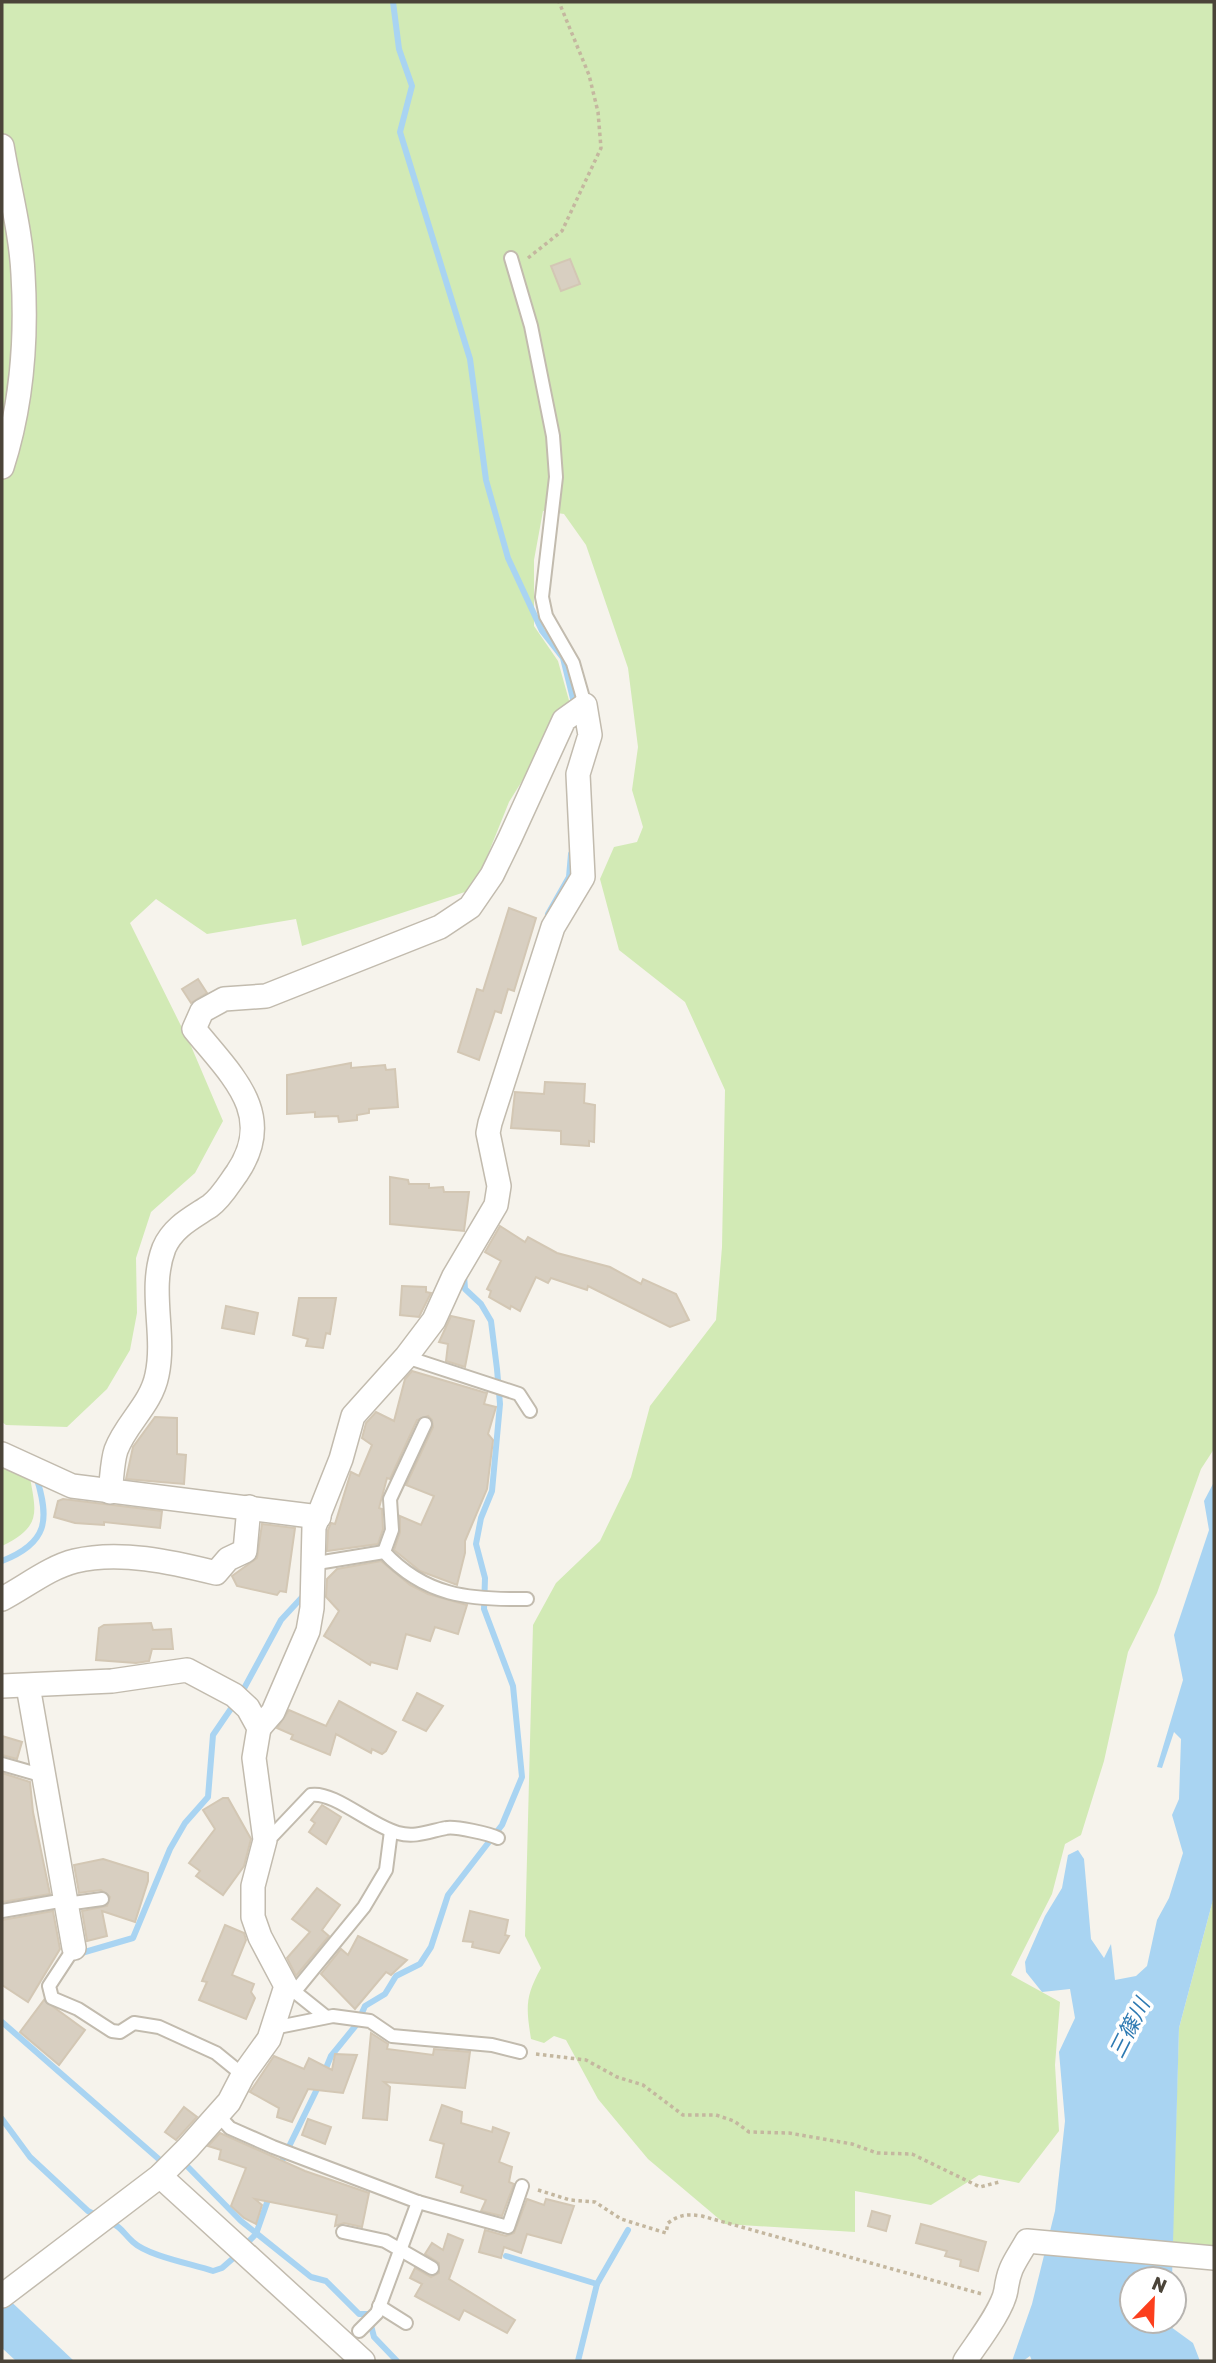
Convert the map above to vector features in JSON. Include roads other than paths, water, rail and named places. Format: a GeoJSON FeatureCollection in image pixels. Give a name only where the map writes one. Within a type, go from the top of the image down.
{"type":"FeatureCollection","features":[{"type":"Feature","properties":{"kind":"street"},"geometry":{"type":"LineString","coordinates":[[2,146],[23,273],[24,314],[19,404],[2,467]]}},
{"type":"Feature","properties":{"kind":"street"},"geometry":{"type":"LineString","coordinates":[[259,1728],[272,1712],[308,1631],[312,1608],[314,1527],[341,1459],[353,1416],[406,1357],[433,1320],[454,1276],[496,1205],[499,1186],[488,1133],[490,1123],[553,927],[583,877],[578,774],[590,735],[575,711]]}},
{"type":"Feature","properties":{"kind":"street"},"geometry":{"type":"LineString","coordinates":[[110,1492],[116,1450],[148,1401],[157,1379],[160,1337],[157,1270],[165,1246],[173,1232],[212,1205],[251,1147],[254,1128],[244,1096],[194,1030],[202,1011],[224,999],[266,996],[440,927],[470,907],[492,875],[575,711]]}},
{"type":"Feature","properties":{"kind":"street"},"geometry":{"type":"LineString","coordinates":[[2,1454],[72,1486],[319,1517]]}},
{"type":"Feature","properties":{"kind":"street"},"geometry":{"type":"LineString","coordinates":[[2,1599],[72,1562],[101,1557],[132,1559],[216,1573],[228,1559],[245,1551],[249,1507]]}},
{"type":"Feature","properties":{"kind":"street"},"geometry":{"type":"LineString","coordinates":[[2,1686],[112,1681],[187,1670],[234,1695],[256,1718],[259,1728],[254,1758],[265,1840],[253,1886],[253,1917],[260,1937],[291,1988],[269,2039],[218,2115],[160,2176],[2,2296]]}},
{"type":"Feature","properties":{"kind":"street"},"geometry":{"type":"LineString","coordinates":[[28,1686],[74,1948]]}},
{"type":"Feature","properties":{"kind":"street"},"geometry":{"type":"LineString","coordinates":[[160,2176],[363,2361]]}},
{"type":"Feature","properties":{"kind":"street"},"geometry":{"type":"LineString","coordinates":[[965,2361],[997,2308],[1006,2289],[1009,2269],[1027,2241],[1214,2258]]}},
{"type":"Feature","properties":{"kind":"lane"},"geometry":{"type":"LineString","coordinates":[[512,262],[528,313],[553,436],[556,477],[541,597],[546,616],[573,663],[575,711]]}},
{"type":"Feature","properties":{"kind":"lane"},"geometry":{"type":"LineString","coordinates":[[406,1357],[519,1394],[530,1411]]}},
{"type":"Feature","properties":{"kind":"lane"},"geometry":{"type":"LineString","coordinates":[[384,1552],[393,1530],[390,1499],[425,1424]]}},
{"type":"Feature","properties":{"kind":"lane"},"geometry":{"type":"LineString","coordinates":[[312,1564],[384,1552]]}},
{"type":"Feature","properties":{"kind":"lane"},"geometry":{"type":"LineString","coordinates":[[384,1552],[419,1582],[439,1589],[464,1597],[527,1599]]}},
{"type":"Feature","properties":{"kind":"lane"},"geometry":{"type":"LineString","coordinates":[[2,1764],[44,1776]]}},
{"type":"Feature","properties":{"kind":"lane"},"geometry":{"type":"LineString","coordinates":[[265,1840],[311,1795],[319,1794],[340,1802],[356,1815],[391,1832],[419,1835],[452,1827],[498,1838]]}},
{"type":"Feature","properties":{"kind":"lane"},"geometry":{"type":"LineString","coordinates":[[326,2016],[291,1988],[354,1923],[386,1870],[391,1832]]}},
{"type":"Feature","properties":{"kind":"lane"},"geometry":{"type":"LineString","coordinates":[[2,1911],[102,1899]]}},
{"type":"Feature","properties":{"kind":"lane"},"geometry":{"type":"LineString","coordinates":[[74,1948],[50,1986],[52,1998],[78,2009],[112,2031],[120,2032],[134,2024],[159,2026],[216,2053],[243,2075]]}},
{"type":"Feature","properties":{"kind":"lane"},"geometry":{"type":"LineString","coordinates":[[273,2028],[326,2016],[370,2021],[392,2036],[492,2045],[520,2052]]}},
{"type":"Feature","properties":{"kind":"lane"},"geometry":{"type":"LineString","coordinates":[[218,2115],[230,2128],[248,2137],[418,2202],[508,2227],[522,2186]]}},
{"type":"Feature","properties":{"kind":"lane"},"geometry":{"type":"LineString","coordinates":[[359,2331],[372,2321],[379,2306],[418,2202]]}},
{"type":"Feature","properties":{"kind":"lane"},"geometry":{"type":"LineString","coordinates":[[343,2232],[368,2235],[401,2247],[432,2268]]}},
{"type":"Feature","properties":{"kind":"lane"},"geometry":{"type":"LineString","coordinates":[[379,2306],[407,2323]]}},
{"type":"Feature","properties":{"kind":"water","name":"三篠川"},"geometry":{"type":"Polygon","coordinates":[[[1214,1482],[1214,1896],[1179,2028],[1172,2265],[1118,2265],[1118,2335],[1182,2335],[1193,2343],[1200,2361],[1032,2361],[1030,2356],[1023,2361],[1012,2361],[1032,2304],[1055,2211],[1065,2121],[1059,2052],[1075,2018],[1070,1989],[1042,1992],[1026,1972],[1025,1962],[1045,1916],[1062,1888],[1068,1855],[1078,1850],[1084,1859],[1091,1939],[1104,1958],[1111,1944],[1115,1980],[1136,1976],[1147,1966],[1157,1920],[1169,1898],[1183,1853],[1172,1815],[1179,1799],[1181,1739],[1174,1732],[1162,1768],[1157,1767],[1183,1680],[1174,1635],[1209,1530],[1204,1501],[1214,1482]]]}},
{"type":"Feature","properties":{"kind":"water"},"geometry":{"type":"Polygon","coordinates":[[[2,2293],[74,2361],[16,2361],[2,2348],[2,2293]]]}},
{"type":"Feature","properties":{"kind":"waterway"},"geometry":{"type":"LineString","coordinates":[[393,2],[399,49],[412,86],[400,132],[470,359],[486,480],[508,558],[542,631],[563,658],[575,707]]}},
{"type":"Feature","properties":{"kind":"waterway"},"geometry":{"type":"LineString","coordinates":[[548,914],[569,877],[571,854]]}},
{"type":"Feature","properties":{"kind":"waterway"},"geometry":{"type":"LineString","coordinates":[[324,2073],[331,2056],[357,2024],[365,2006],[385,1994],[396,1976],[420,1964],[431,1947],[448,1895],[502,1825],[522,1777],[513,1686],[484,1609],[485,1578],[476,1544],[481,1518],[492,1491],[500,1404],[497,1369],[491,1321],[481,1304],[465,1289],[464,1275]]}},
{"type":"Feature","properties":{"kind":"waterway"},"geometry":{"type":"LineString","coordinates":[[2,1561],[29,1546],[42,1528],[43,1505],[36,1476]]}},
{"type":"Feature","properties":{"kind":"waterway"},"geometry":{"type":"LineString","coordinates":[[78,1954],[133,1938],[170,1849],[185,1823],[208,1797],[213,1735],[241,1694],[281,1620],[305,1594]]}},
{"type":"Feature","properties":{"kind":"waterway"},"geometry":{"type":"LineString","coordinates":[[2,2022],[161,2161],[166,2162]]}},
{"type":"Feature","properties":{"kind":"waterway"},"geometry":{"type":"LineString","coordinates":[[279,2167],[320,2083]]}},
{"type":"Feature","properties":{"kind":"waterway"},"geometry":{"type":"LineString","coordinates":[[2,2119],[30,2157],[88,2211],[98,2216]]}},
{"type":"Feature","properties":{"kind":"waterway"},"geometry":{"type":"LineString","coordinates":[[180,2164],[187,2166],[241,2221],[311,2277],[326,2281],[359,2314],[368,2314],[374,2337],[397,2361]]}},
{"type":"Feature","properties":{"kind":"waterway"},"geometry":{"type":"LineString","coordinates":[[244,2246],[256,2234],[270,2194]]}},
{"type":"Feature","properties":{"kind":"waterway"},"geometry":{"type":"LineString","coordinates":[[108,2221],[120,2228],[140,2247],[213,2271],[222,2268],[238,2254]]}},
{"type":"Feature","properties":{"kind":"waterway"},"geometry":{"type":"LineString","coordinates":[[578,2361],[597,2284],[628,2230]]}},
{"type":"Feature","properties":{"kind":"waterway"},"geometry":{"type":"LineString","coordinates":[[506,2256],[597,2284]]}}]}
